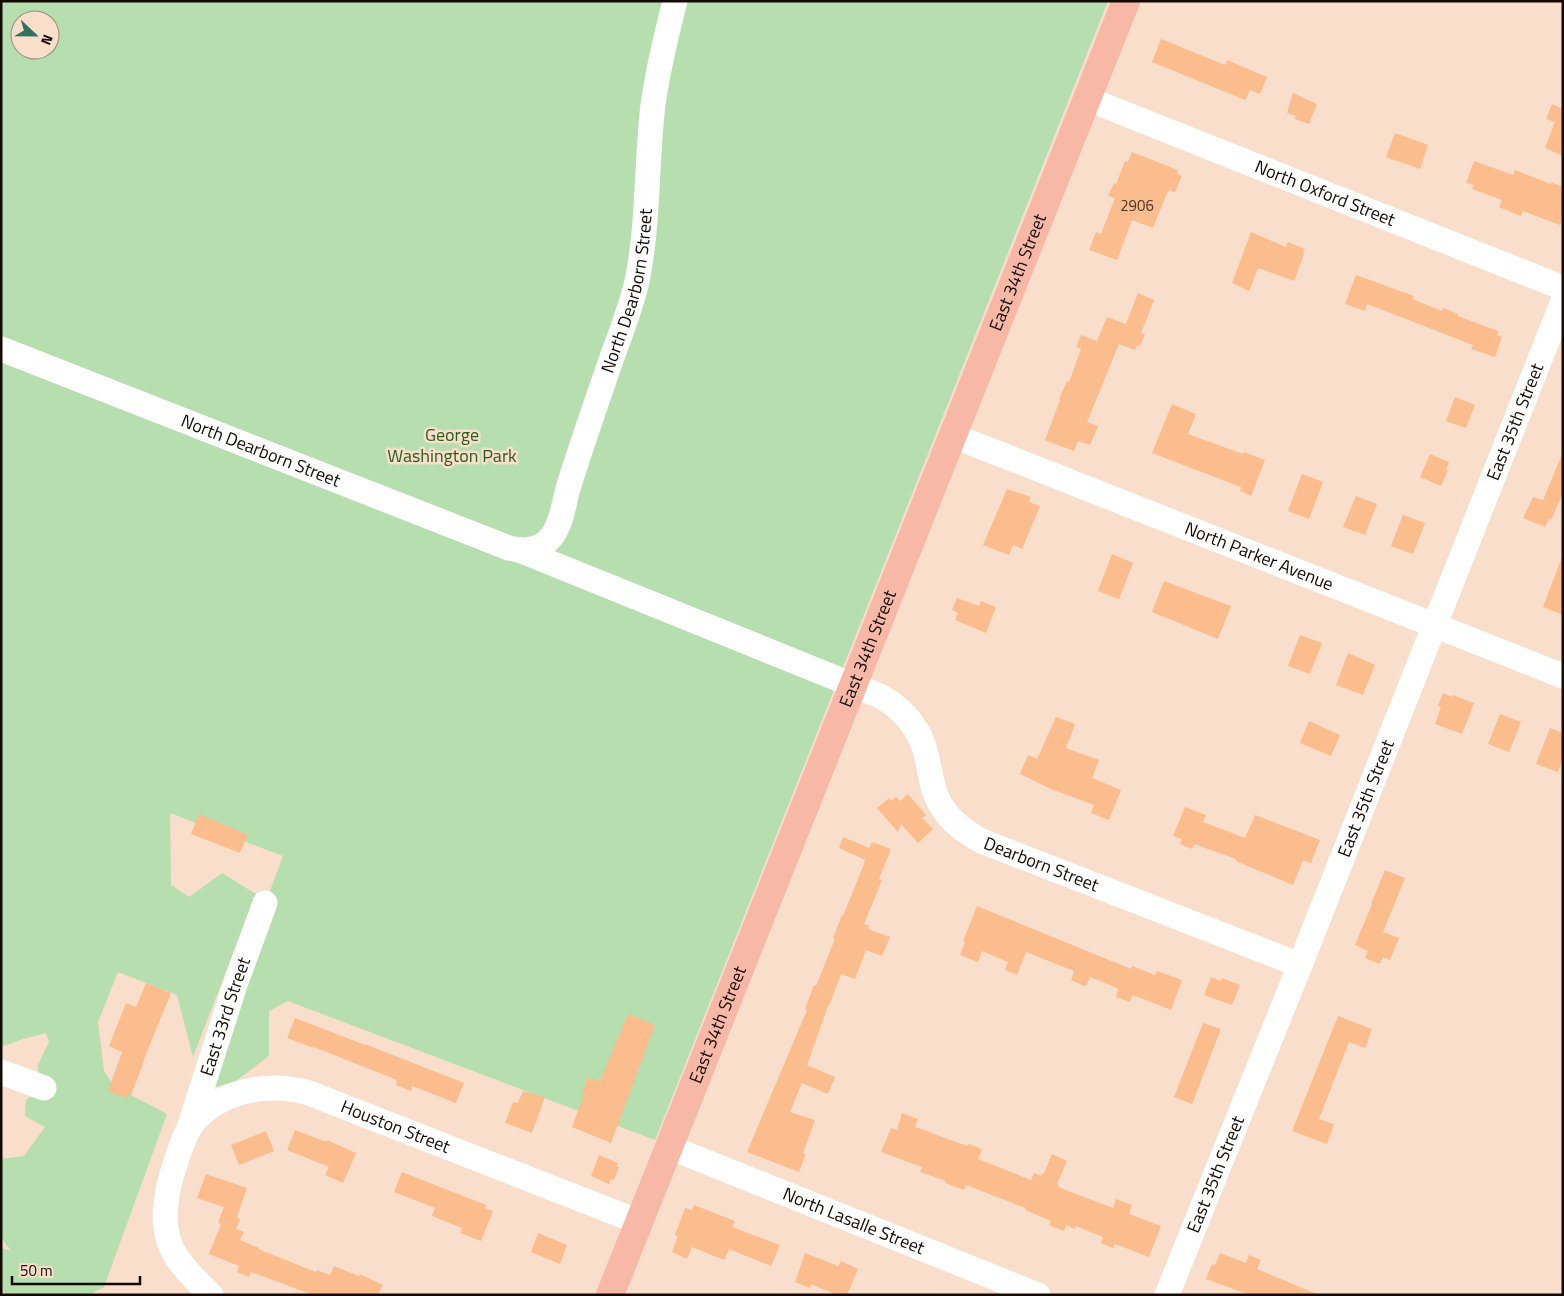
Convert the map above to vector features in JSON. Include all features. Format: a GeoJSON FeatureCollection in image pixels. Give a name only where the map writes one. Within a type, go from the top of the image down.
{"type":"FeatureCollection","features":[{"type":"Feature","properties":{"kind":"main road","name":"East 34th Street"},"geometry":{"type":"LineString","coordinates":[[610,1295],[1126,1]]}},
{"type":"Feature","properties":{"kind":"street","name":"North Dearborn Street"},"geometry":{"type":"LineString","coordinates":[[519,550],[532,550],[544,544],[551,537],[558,523],[568,487],[621,333],[636,282],[645,222],[654,97],[663,44],[675,1]]}},
{"type":"Feature","properties":{"kind":"street","name":"North Oxford Street"},"geometry":{"type":"LineString","coordinates":[[1088,99],[1563,288]]}},
{"type":"Feature","properties":{"kind":"street","name":"East 35th Street"},"geometry":{"type":"LineString","coordinates":[[1167,1295],[1563,301]]}},
{"type":"Feature","properties":{"kind":"street","name":"North Dearborn Street"},"geometry":{"type":"LineString","coordinates":[[1,349],[509,548],[519,550],[854,685]]}},
{"type":"Feature","properties":{"kind":"street","name":"North Parker Avenue"},"geometry":{"type":"LineString","coordinates":[[954,436],[1563,676]]}},
{"type":"Feature","properties":{"kind":"street","name":"Dearborn Street"},"geometry":{"type":"LineString","coordinates":[[854,685],[887,700],[900,709],[910,720],[922,741],[933,788],[939,803],[956,824],[968,834],[984,842],[1300,965]]}},
{"type":"Feature","properties":{"kind":"street","name":"East 33rd Street"},"geometry":{"type":"LineString","coordinates":[[188,1132],[236,982],[265,903]]}},
{"type":"Feature","properties":{"kind":"street"},"geometry":{"type":"LineString","coordinates":[[1,1072],[44,1088]]}},
{"type":"Feature","properties":{"kind":"street","name":"Houston Street"},"geometry":{"type":"LineString","coordinates":[[211,1295],[193,1278],[172,1249],[165,1223],[166,1192],[176,1160],[188,1132],[198,1116],[227,1098],[249,1090],[270,1088],[296,1090],[316,1096],[639,1222]]}},
{"type":"Feature","properties":{"kind":"street","name":"North Lasalle Street"},"geometry":{"type":"LineString","coordinates":[[669,1148],[1038,1295]]}},
{"type":"Feature","properties":{"kind":"green space","name":"George Washington Park"},"geometry":{"type":"Polygon","coordinates":[[[1,1],[1108,1],[655,1140],[288,1001],[269,1011],[269,1056],[236,1081],[199,1092],[236,982],[283,856],[170,813],[171,885],[189,897],[222,873],[256,894],[193,1057],[177,995],[118,972],[98,1022],[104,1071],[114,1086],[167,1114],[104,1287],[89,1295],[8,1295],[1,1292],[1,1248],[11,1251],[1,1237],[1,1159],[24,1156],[45,1127],[25,1116],[26,1100],[44,1088],[37,1067],[49,1042],[46,1033],[1,1047],[1,1]]]}},
{"type":"Feature","properties":{"kind":"building"},"geometry":{"type":"Polygon","coordinates":[[[1161,39],[1225,65],[1227,60],[1267,77],[1260,94],[1250,90],[1245,100],[1152,62],[1161,39]]]}},
{"type":"Feature","properties":{"kind":"building"},"geometry":{"type":"Polygon","coordinates":[[[1293,93],[1317,104],[1309,124],[1295,119],[1296,116],[1287,113],[1293,93]]]}},
{"type":"Feature","properties":{"kind":"building"},"geometry":{"type":"Polygon","coordinates":[[[1552,104],[1561,108],[1563,105],[1563,156],[1545,148],[1555,122],[1546,119],[1552,104]]]}},
{"type":"Feature","properties":{"kind":"building"},"geometry":{"type":"Polygon","coordinates":[[[1395,133],[1428,145],[1420,169],[1386,157],[1395,133]]]}},
{"type":"Feature","properties":{"kind":"building"},"geometry":{"type":"Polygon","coordinates":[[[1132,152],[1178,170],[1177,174],[1182,176],[1175,192],[1170,190],[1167,193],[1153,228],[1132,220],[1117,260],[1089,250],[1096,232],[1101,234],[1115,198],[1108,196],[1114,183],[1116,184],[1125,161],[1128,162],[1132,152]]]}},
{"type":"Feature","properties":{"kind":"building"},"geometry":{"type":"Polygon","coordinates":[[[1474,161],[1513,175],[1515,170],[1563,187],[1563,218],[1560,225],[1523,211],[1521,216],[1499,207],[1502,200],[1472,189],[1474,185],[1466,183],[1474,161]]]}},
{"type":"Feature","properties":{"kind":"building"},"geometry":{"type":"Polygon","coordinates":[[[1251,232],[1286,247],[1288,242],[1305,249],[1294,281],[1258,268],[1249,291],[1232,283],[1251,232]]]}},
{"type":"Feature","properties":{"kind":"building"},"geometry":{"type":"Polygon","coordinates":[[[1356,275],[1414,296],[1412,299],[1442,311],[1444,308],[1458,314],[1458,316],[1498,331],[1497,335],[1502,337],[1495,357],[1471,349],[1473,345],[1367,304],[1365,311],[1345,304],[1356,275]]]}},
{"type":"Feature","properties":{"kind":"building"},"geometry":{"type":"Polygon","coordinates":[[[1138,293],[1154,300],[1141,333],[1145,334],[1140,346],[1137,345],[1135,350],[1119,344],[1087,422],[1098,426],[1090,445],[1078,441],[1074,451],[1045,440],[1059,399],[1067,381],[1069,382],[1081,349],[1076,347],[1081,335],[1097,341],[1107,317],[1126,324],[1138,293]]]}},
{"type":"Feature","properties":{"kind":"building"},"geometry":{"type":"Polygon","coordinates":[[[1455,397],[1475,405],[1466,428],[1446,421],[1455,397]]]}},
{"type":"Feature","properties":{"kind":"building"},"geometry":{"type":"Polygon","coordinates":[[[1172,404],[1196,414],[1188,434],[1265,460],[1251,496],[1240,491],[1241,487],[1152,453],[1172,404]]]}},
{"type":"Feature","properties":{"kind":"building"},"geometry":{"type":"Polygon","coordinates":[[[1563,452],[1563,493],[1551,520],[1549,519],[1545,527],[1523,518],[1533,497],[1543,500],[1563,452]]]}},
{"type":"Feature","properties":{"kind":"building"},"geometry":{"type":"Polygon","coordinates":[[[1430,454],[1449,462],[1446,470],[1448,470],[1441,486],[1420,477],[1430,454]]]}},
{"type":"Feature","properties":{"kind":"building"},"geometry":{"type":"Polygon","coordinates":[[[1302,474],[1323,482],[1309,519],[1288,511],[1302,474]]]}},
{"type":"Feature","properties":{"kind":"building"},"geometry":{"type":"Polygon","coordinates":[[[1007,489],[1031,497],[1029,502],[1040,506],[1022,549],[1013,545],[1009,555],[983,545],[1007,489]]]}},
{"type":"Feature","properties":{"kind":"building"},"geometry":{"type":"Polygon","coordinates":[[[1356,496],[1377,504],[1365,535],[1343,527],[1356,496]]]}},
{"type":"Feature","properties":{"kind":"building"},"geometry":{"type":"Polygon","coordinates":[[[1403,515],[1425,523],[1413,554],[1391,546],[1403,515]]]}},
{"type":"Feature","properties":{"kind":"building"},"geometry":{"type":"Polygon","coordinates":[[[1112,554],[1133,563],[1119,599],[1098,591],[1112,554]]]}},
{"type":"Feature","properties":{"kind":"building"},"geometry":{"type":"Polygon","coordinates":[[[1563,558],[1563,615],[1543,607],[1563,558]]]}},
{"type":"Feature","properties":{"kind":"building"},"geometry":{"type":"Polygon","coordinates":[[[1164,581],[1231,606],[1218,639],[1152,612],[1164,581]]]}},
{"type":"Feature","properties":{"kind":"building"},"geometry":{"type":"Polygon","coordinates":[[[957,598],[979,606],[981,601],[996,607],[986,633],[955,620],[958,613],[952,610],[957,598]]]}},
{"type":"Feature","properties":{"kind":"building"},"geometry":{"type":"Polygon","coordinates":[[[1300,635],[1322,643],[1310,674],[1288,666],[1300,635]]]}},
{"type":"Feature","properties":{"kind":"building"},"geometry":{"type":"Polygon","coordinates":[[[1348,653],[1375,665],[1363,695],[1336,685],[1348,653]]]}},
{"type":"Feature","properties":{"kind":"building"},"geometry":{"type":"Polygon","coordinates":[[[1443,693],[1474,703],[1462,734],[1435,724],[1441,707],[1438,706],[1443,693]]]}},
{"type":"Feature","properties":{"kind":"building"},"geometry":{"type":"Polygon","coordinates":[[[1500,714],[1521,722],[1509,752],[1488,744],[1500,714]]]}},
{"type":"Feature","properties":{"kind":"building"},"geometry":{"type":"Polygon","coordinates":[[[1056,717],[1075,724],[1066,748],[1099,760],[1092,778],[1121,790],[1109,820],[1091,813],[1094,805],[1051,789],[1020,774],[1028,755],[1037,759],[1056,717]]]}},
{"type":"Feature","properties":{"kind":"building"},"geometry":{"type":"Polygon","coordinates":[[[1309,721],[1340,735],[1331,756],[1300,743],[1309,721]]]}},
{"type":"Feature","properties":{"kind":"building"},"geometry":{"type":"Polygon","coordinates":[[[1550,728],[1563,733],[1563,758],[1558,772],[1536,764],[1550,728]]]}},
{"type":"Feature","properties":{"kind":"building"},"geometry":{"type":"Polygon","coordinates":[[[908,794],[926,815],[922,818],[933,829],[918,843],[901,824],[898,832],[877,808],[889,798],[891,801],[896,797],[900,801],[908,794]]]}},
{"type":"Feature","properties":{"kind":"building"},"geometry":{"type":"Polygon","coordinates":[[[1185,807],[1206,815],[1203,822],[1245,838],[1255,815],[1320,840],[1311,863],[1303,860],[1293,885],[1236,861],[1236,859],[1194,844],[1192,849],[1180,844],[1182,839],[1173,836],[1185,807]]]}},
{"type":"Feature","properties":{"kind":"building"},"geometry":{"type":"Polygon","coordinates":[[[199,814],[248,835],[240,853],[191,834],[199,814]]]}},
{"type":"Feature","properties":{"kind":"building"},"geometry":{"type":"Polygon","coordinates":[[[843,837],[869,848],[872,842],[891,849],[879,879],[882,880],[864,924],[870,926],[868,929],[890,937],[882,956],[866,950],[855,979],[841,974],[828,1006],[807,1065],[835,1077],[828,1094],[802,1083],[790,1112],[815,1120],[803,1153],[806,1154],[799,1172],[747,1152],[807,1010],[805,1009],[814,985],[816,986],[835,939],[833,938],[842,915],[864,864],[865,860],[839,848],[843,837]]]}},
{"type":"Feature","properties":{"kind":"building"},"geometry":{"type":"Polygon","coordinates":[[[1385,870],[1405,878],[1383,932],[1399,938],[1390,960],[1383,957],[1380,964],[1365,958],[1368,951],[1355,945],[1385,870]]]}},
{"type":"Feature","properties":{"kind":"building"},"geometry":{"type":"Polygon","coordinates":[[[977,906],[1131,969],[1132,966],[1155,975],[1157,971],[1182,980],[1171,1010],[1133,995],[1130,1002],[1116,997],[1117,988],[1090,977],[1086,986],[1084,986],[1071,980],[1074,971],[1026,952],[1017,975],[1005,970],[1008,962],[982,951],[978,962],[960,955],[965,942],[963,941],[977,906]]]}},
{"type":"Feature","properties":{"kind":"building"},"geometry":{"type":"Polygon","coordinates":[[[1211,977],[1221,981],[1222,978],[1240,985],[1232,1005],[1204,995],[1211,977]]]}},
{"type":"Feature","properties":{"kind":"building"},"geometry":{"type":"Polygon","coordinates":[[[146,983],[171,993],[131,1095],[128,1094],[127,1098],[108,1091],[122,1052],[109,1046],[126,1003],[136,1007],[146,983]]]}},
{"type":"Feature","properties":{"kind":"building"},"geometry":{"type":"Polygon","coordinates":[[[628,1014],[655,1025],[611,1143],[572,1127],[588,1077],[600,1081],[628,1014]]]}},
{"type":"Feature","properties":{"kind":"building"},"geometry":{"type":"Polygon","coordinates":[[[1338,1016],[1372,1029],[1365,1048],[1349,1042],[1319,1119],[1334,1124],[1327,1144],[1292,1131],[1338,1016]]]}},
{"type":"Feature","properties":{"kind":"building"},"geometry":{"type":"Polygon","coordinates":[[[295,1018],[464,1083],[456,1103],[412,1086],[411,1091],[396,1085],[397,1080],[287,1038],[295,1018]]]}},
{"type":"Feature","properties":{"kind":"building"},"geometry":{"type":"Polygon","coordinates":[[[1203,1023],[1221,1029],[1192,1104],[1174,1097],[1203,1023]]]}},
{"type":"Feature","properties":{"kind":"building"},"geometry":{"type":"Polygon","coordinates":[[[523,1091],[545,1097],[532,1133],[505,1123],[513,1102],[518,1103],[523,1091]]]}},
{"type":"Feature","properties":{"kind":"building"},"geometry":{"type":"Polygon","coordinates":[[[902,1113],[918,1119],[915,1127],[967,1146],[968,1144],[982,1149],[978,1159],[1031,1180],[1034,1173],[1041,1176],[1044,1173],[1052,1154],[1067,1161],[1057,1184],[1059,1185],[1058,1187],[1113,1208],[1116,1199],[1132,1205],[1129,1214],[1161,1226],[1149,1257],[1115,1244],[1113,1248],[1101,1243],[1103,1237],[1076,1226],[1075,1229],[1066,1225],[1064,1231],[1049,1225],[1051,1221],[1025,1210],[1026,1208],[966,1185],[964,1190],[945,1183],[946,1181],[920,1172],[922,1167],[881,1152],[891,1128],[897,1130],[902,1113]]]}},
{"type":"Feature","properties":{"kind":"building"},"geometry":{"type":"Polygon","coordinates":[[[295,1130],[326,1142],[327,1140],[356,1153],[343,1183],[325,1175],[329,1167],[287,1150],[295,1130]]]}},
{"type":"Feature","properties":{"kind":"building"},"geometry":{"type":"Polygon","coordinates":[[[266,1131],[274,1151],[239,1165],[231,1145],[266,1131]]]}},
{"type":"Feature","properties":{"kind":"building"},"geometry":{"type":"Polygon","coordinates":[[[599,1155],[618,1163],[616,1166],[619,1167],[614,1180],[611,1179],[609,1184],[591,1176],[599,1155]]]}},
{"type":"Feature","properties":{"kind":"building"},"geometry":{"type":"Polygon","coordinates":[[[402,1172],[486,1205],[485,1208],[493,1211],[481,1241],[460,1233],[462,1228],[432,1216],[435,1208],[394,1192],[402,1172]]]}},
{"type":"Feature","properties":{"kind":"building"},"geometry":{"type":"Polygon","coordinates":[[[206,1174],[247,1188],[237,1217],[240,1219],[236,1229],[244,1232],[240,1240],[316,1272],[317,1270],[330,1275],[334,1266],[359,1276],[360,1274],[383,1285],[378,1295],[313,1295],[251,1272],[249,1277],[237,1272],[239,1266],[209,1254],[221,1224],[218,1223],[224,1207],[197,1198],[206,1174]]]}},
{"type":"Feature","properties":{"kind":"building"},"geometry":{"type":"Polygon","coordinates":[[[694,1205],[735,1221],[732,1227],[780,1245],[771,1266],[729,1249],[724,1260],[692,1247],[687,1259],[672,1252],[678,1236],[675,1235],[685,1208],[692,1210],[694,1205]]]}},
{"type":"Feature","properties":{"kind":"building"},"geometry":{"type":"Polygon","coordinates":[[[538,1233],[567,1245],[560,1264],[531,1252],[538,1233]]]}},
{"type":"Feature","properties":{"kind":"building"},"geometry":{"type":"Polygon","coordinates":[[[805,1253],[838,1266],[841,1261],[858,1269],[847,1295],[837,1295],[811,1284],[810,1288],[795,1282],[805,1253]]]}},
{"type":"Feature","properties":{"kind":"building"},"geometry":{"type":"Polygon","coordinates":[[[1220,1253],[1246,1263],[1249,1255],[1261,1260],[1257,1269],[1319,1295],[1250,1295],[1206,1279],[1212,1264],[1215,1265],[1220,1253]]]}}]}
